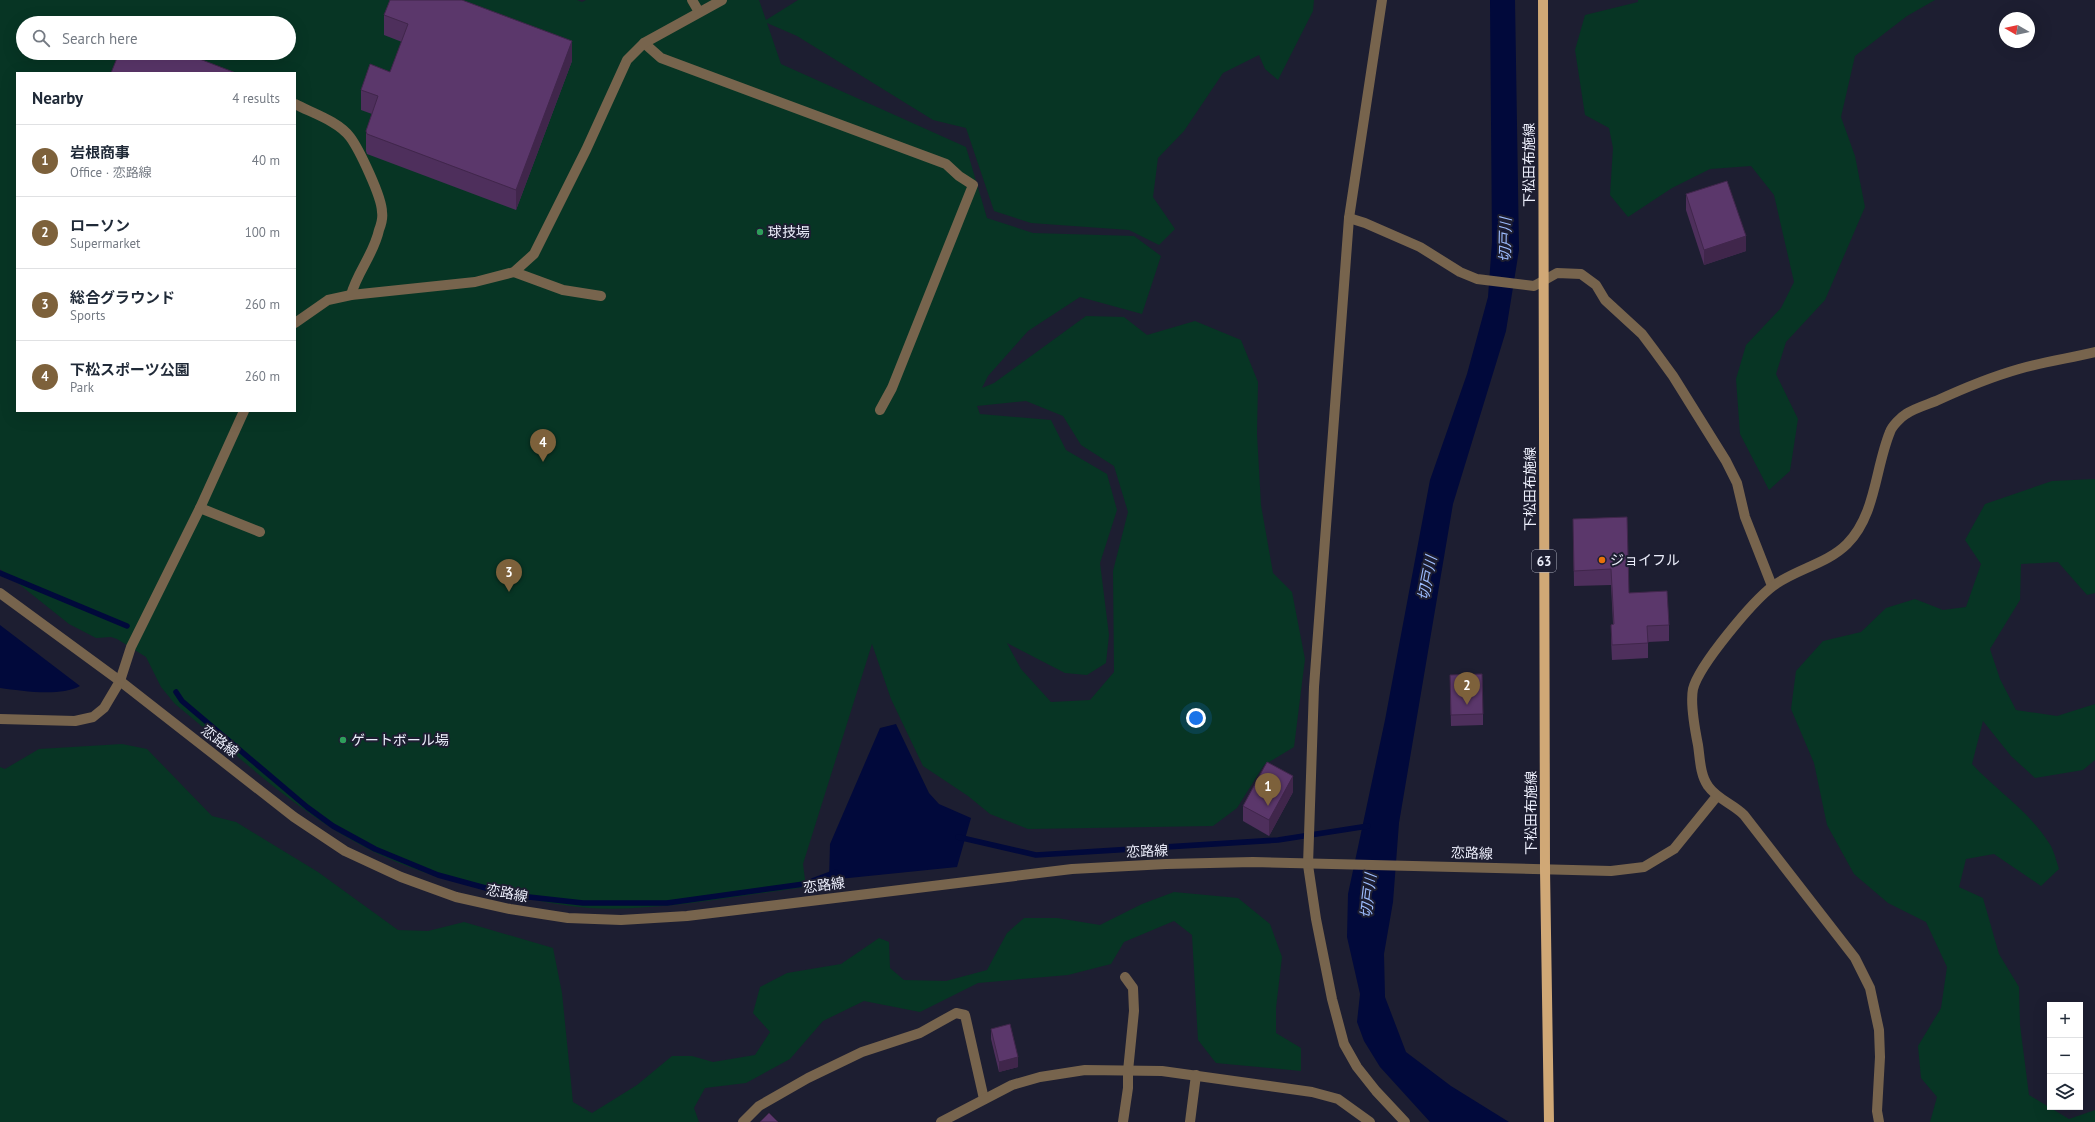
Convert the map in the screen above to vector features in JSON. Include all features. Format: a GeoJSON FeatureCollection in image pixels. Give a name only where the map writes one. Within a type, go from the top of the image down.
{"type":"FeatureCollection","features":[{"type":"Feature","properties":{"kind":"main road","name":"下松田布施線"},"geometry":{"type":"LineString","coordinates":[[1543,0],[1545,870],[1549,1122]]}},
{"type":"Feature","properties":{"kind":"street"},"geometry":{"type":"LineString","coordinates":[[692,0],[699,12]]}},
{"type":"Feature","properties":{"kind":"street"},"geometry":{"type":"LineString","coordinates":[[296,322],[328,300],[351,294],[474,282],[514,272],[534,254],[583,156],[627,60],[644,43],[722,0]]}},
{"type":"Feature","properties":{"kind":"street"},"geometry":{"type":"LineString","coordinates":[[1382,0],[1348,218],[1314,687],[1308,864],[1316,919],[1332,999],[1344,1044],[1357,1067],[1376,1091],[1405,1122]]}},
{"type":"Feature","properties":{"kind":"street"},"geometry":{"type":"LineString","coordinates":[[644,43],[661,58],[946,164],[959,176],[973,185],[892,388],[880,410]]}},
{"type":"Feature","properties":{"kind":"street"},"geometry":{"type":"LineString","coordinates":[[296,105],[337,126],[350,136],[379,196],[382,212],[379,232],[370,254],[355,281],[351,294]]}},
{"type":"Feature","properties":{"kind":"street"},"geometry":{"type":"LineString","coordinates":[[1348,218],[1365,223],[1420,247],[1460,272],[1477,279],[1520,286],[1534,286],[1544,282],[1557,273],[1581,274],[1596,285],[1605,300],[1642,334],[1654,350],[1673,376],[1726,461],[1737,483],[1745,517],[1764,570],[1772,586]]}},
{"type":"Feature","properties":{"kind":"street"},"geometry":{"type":"LineString","coordinates":[[514,272],[563,290],[601,296]]}},
{"type":"Feature","properties":{"kind":"street"},"geometry":{"type":"LineString","coordinates":[[1879,1122],[1877,1111],[1880,1057],[1879,1030],[1870,988],[1855,958],[1744,815],[1734,806],[1717,796],[1707,785],[1702,772],[1694,725],[1693,691],[1697,676],[1709,658],[1758,600],[1772,586],[1793,573],[1827,558],[1847,544],[1859,528],[1870,504],[1882,454],[1891,429],[1905,414],[1953,393],[2019,369],[2095,352]]}},
{"type":"Feature","properties":{"kind":"street"},"geometry":{"type":"LineString","coordinates":[[0,719],[75,720],[92,717],[104,708],[120,681],[131,647],[200,508],[244,412]]}},
{"type":"Feature","properties":{"kind":"street"},"geometry":{"type":"LineString","coordinates":[[200,508],[260,532]]}},
{"type":"Feature","properties":{"kind":"street","name":"恋路線"},"geometry":{"type":"LineString","coordinates":[[0,593],[120,681],[294,817],[345,851],[401,877],[456,897],[510,909],[568,918],[629,919],[687,916],[1072,868],[1253,862],[1405,865],[1611,872],[1644,867],[1674,849],[1717,796]]}},
{"type":"Feature","properties":{"kind":"street"},"geometry":{"type":"LineString","coordinates":[[1123,1122],[1128,1088],[1128,1071],[1134,1011],[1133,988],[1125,978]]}},
{"type":"Feature","properties":{"kind":"street"},"geometry":{"type":"LineString","coordinates":[[743,1122],[759,1106],[808,1078],[862,1052],[920,1033],[956,1013],[965,1015],[984,1099]]}},
{"type":"Feature","properties":{"kind":"street"},"geometry":{"type":"LineString","coordinates":[[941,1122],[958,1118],[984,1099],[1012,1085],[1040,1076],[1085,1070],[1162,1071],[1312,1092],[1338,1099],[1370,1122]]}},
{"type":"Feature","properties":{"kind":"street"},"geometry":{"type":"LineString","coordinates":[[1190,1122],[1196,1075]]}},
{"type":"Feature","properties":{"kind":"green space"},"geometry":{"type":"Polygon","coordinates":[[[0,0],[577,0],[582,2],[586,0],[759,0],[766,20],[798,0],[1314,0],[1313,11],[1278,80],[1265,69],[1259,55],[1223,73],[1184,131],[1158,158],[1153,197],[1175,229],[1159,245],[1129,230],[1031,223],[994,211],[966,128],[933,120],[797,36],[767,23],[781,64],[966,147],[987,218],[1033,233],[1134,236],[1161,256],[1142,314],[1080,297],[1028,331],[988,376],[982,388],[994,383],[1086,316],[1124,317],[1147,335],[1195,321],[1241,340],[1258,382],[1257,434],[1261,505],[1273,573],[1292,592],[1305,659],[1294,747],[1264,765],[1237,808],[1213,826],[1028,829],[990,814],[968,796],[923,766],[891,699],[872,644],[803,864],[806,887],[642,908],[589,908],[549,903],[448,880],[388,858],[350,839],[326,825],[282,793],[175,704],[161,687],[146,657],[117,639],[111,637],[96,638],[69,624],[0,569],[0,0]],[[1026,401],[977,406],[980,414],[1051,420],[1066,450],[1107,474],[1117,510],[1100,563],[1109,635],[1106,663],[1087,675],[1065,673],[1007,643],[1021,669],[1051,702],[1090,700],[1114,672],[1113,571],[1128,512],[1114,466],[1081,445],[1063,416],[1026,401]]]}},
{"type":"Feature","properties":{"kind":"green space"},"geometry":{"type":"Polygon","coordinates":[[[1638,0],[1935,0],[1907,16],[1855,56],[1841,117],[1855,156],[1865,207],[1825,300],[1786,342],[1776,374],[1798,419],[1790,471],[1769,490],[1740,434],[1736,379],[1746,345],[1781,308],[1794,282],[1774,195],[1751,166],[1710,169],[1672,188],[1628,217],[1610,195],[1613,148],[1609,128],[1585,115],[1575,50],[1585,15],[1638,2],[1638,0]]]}},
{"type":"Feature","properties":{"kind":"green space"},"geometry":{"type":"Polygon","coordinates":[[[2095,479],[2095,593],[2087,595],[2058,562],[2021,564],[2020,600],[1990,649],[2000,679],[2016,710],[2057,716],[2095,704],[2095,760],[2083,770],[2035,778],[2011,756],[1983,721],[1972,764],[2032,821],[2049,843],[2055,855],[2059,869],[2041,886],[1994,854],[1966,859],[1959,887],[1983,898],[1999,954],[2019,987],[2020,1025],[2029,1095],[2047,1106],[2047,1110],[2054,1110],[2069,1119],[2095,1110],[2095,1122],[1930,1122],[1937,1097],[1921,1078],[1918,1046],[1941,1008],[1947,967],[1926,922],[1888,903],[1854,874],[1827,825],[1814,763],[1791,709],[1796,671],[1823,641],[1861,632],[1886,608],[1915,599],[1943,610],[1966,607],[1981,564],[1965,540],[1985,504],[2052,481],[2095,479]]]}},
{"type":"Feature","properties":{"kind":"green space"},"geometry":{"type":"Polygon","coordinates":[[[122,744],[147,749],[212,816],[236,822],[318,872],[398,930],[428,931],[464,922],[553,948],[562,993],[573,1102],[592,1113],[637,1085],[672,1056],[692,1056],[713,1062],[755,1055],[770,1032],[753,1013],[760,987],[787,973],[841,964],[879,938],[889,942],[890,968],[904,980],[946,981],[987,970],[1007,933],[1024,918],[1057,918],[1100,925],[1142,904],[1174,892],[1238,898],[1270,924],[1282,957],[1276,1008],[1276,1033],[1301,1048],[1301,1071],[1216,1063],[1198,1040],[1192,935],[1174,921],[1124,942],[1111,964],[1068,975],[978,983],[920,1012],[864,1001],[823,1021],[790,1059],[746,1083],[705,1088],[694,1108],[699,1122],[0,1122],[0,767],[5,769],[39,749],[122,744]]]}},
{"type":"Feature","properties":{"kind":"water","name":"切戸川"},"geometry":{"type":"Polygon","coordinates":[[[1490,0],[1515,0],[1519,250],[1506,331],[1453,504],[1399,823],[1393,902],[1384,954],[1385,997],[1406,1052],[1451,1086],[1509,1122],[1430,1122],[1380,1067],[1364,1041],[1357,1022],[1360,994],[1347,937],[1348,894],[1385,720],[1430,480],[1467,374],[1488,297],[1492,242],[1490,0]]]}},
{"type":"Feature","properties":{"kind":"water"},"geometry":{"type":"Polygon","coordinates":[[[0,625],[80,686],[72,689],[52,692],[30,692],[0,688],[0,625]]]}},
{"type":"Feature","properties":{"kind":"water"},"geometry":{"type":"Polygon","coordinates":[[[896,724],[929,793],[939,804],[971,818],[957,867],[829,880],[830,844],[880,728],[896,724]]]}},
{"type":"Feature","properties":{"kind":"building"},"geometry":{"type":"Polygon","coordinates":[[[390,0],[462,0],[572,41],[516,190],[367,134],[366,131],[378,96],[361,90],[370,64],[390,72],[408,24],[384,15],[390,0]]]}},
{"type":"Feature","properties":{"kind":"building"},"geometry":{"type":"Polygon","coordinates":[[[116,60],[202,60],[233,72],[111,72],[116,60]]]}},
{"type":"Feature","properties":{"kind":"building"},"geometry":{"type":"Polygon","coordinates":[[[1727,181],[1746,236],[1704,250],[1686,194],[1727,181]]]}},
{"type":"Feature","properties":{"kind":"building"},"geometry":{"type":"Polygon","coordinates":[[[1627,517],[1629,593],[1667,591],[1669,625],[1647,626],[1648,643],[1612,645],[1611,625],[1614,624],[1611,569],[1574,571],[1573,519],[1627,517]]]}},
{"type":"Feature","properties":{"kind":"building"},"geometry":{"type":"Polygon","coordinates":[[[1482,674],[1483,714],[1451,715],[1450,675],[1482,674]]]}},
{"type":"Feature","properties":{"kind":"building"},"geometry":{"type":"Polygon","coordinates":[[[1267,762],[1293,776],[1269,820],[1243,806],[1267,762]]]}},
{"type":"Feature","properties":{"kind":"building"},"geometry":{"type":"Polygon","coordinates":[[[1010,1024],[1018,1057],[999,1062],[991,1029],[1010,1024]]]}},
{"type":"Feature","properties":{"kind":"building"},"geometry":{"type":"Polygon","coordinates":[[[769,1113],[778,1122],[760,1122],[769,1113]]]}},
{"type":"Feature","properties":{"kind":"waterway"},"geometry":{"type":"LineString","coordinates":[[0,573],[127,626]]}},
{"type":"Feature","properties":{"kind":"waterway"},"geometry":{"type":"LineString","coordinates":[[176,692],[182,701],[307,807],[333,826],[375,849],[438,875],[511,895],[583,903],[667,903],[804,884],[836,872]]}},
{"type":"Feature","properties":{"kind":"waterway"},"geometry":{"type":"LineString","coordinates":[[958,837],[1036,855],[1278,840],[1368,826]]}},
{"type":"Feature","properties":{"kind":"place","name":"球技場"},"geometry":{"type":"Point","coordinates":[760,232]}},
{"type":"Feature","properties":{"kind":"place","name":"下松スポーツ公園"},"geometry":{"type":"Point","coordinates":[543,462]}},
{"type":"Feature","properties":{"kind":"place","name":"ジョイフル"},"geometry":{"type":"Point","coordinates":[1602,560]}},
{"type":"Feature","properties":{"kind":"place","name":"総合グラウンド"},"geometry":{"type":"Point","coordinates":[509,592]}},
{"type":"Feature","properties":{"kind":"place","name":"ローソン"},"geometry":{"type":"Point","coordinates":[1467,705]}},
{"type":"Feature","properties":{"kind":"place","name":"ゲートボール場"},"geometry":{"type":"Point","coordinates":[343,740]}},
{"type":"Feature","properties":{"kind":"place","name":"岩根商事"},"geometry":{"type":"Point","coordinates":[1268,806]}}]}
